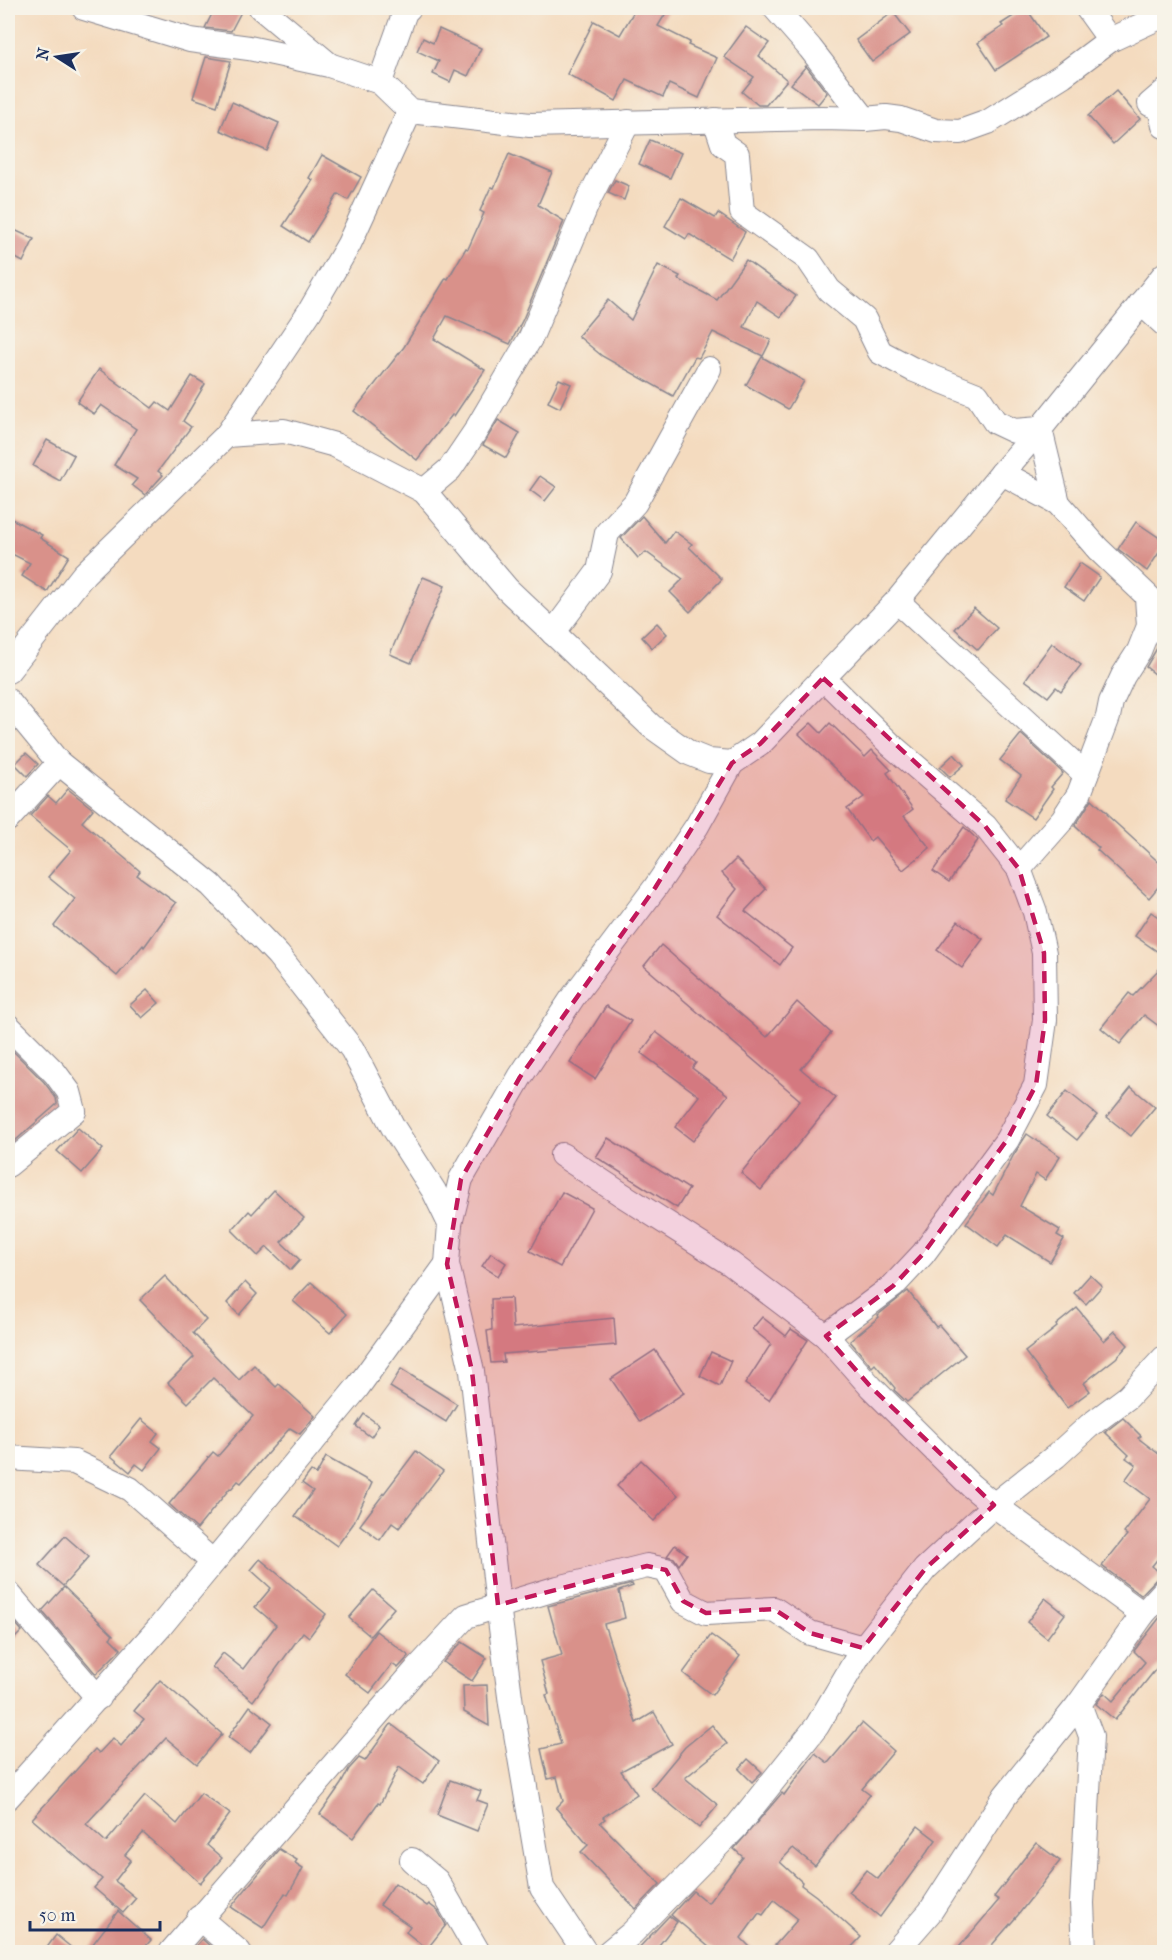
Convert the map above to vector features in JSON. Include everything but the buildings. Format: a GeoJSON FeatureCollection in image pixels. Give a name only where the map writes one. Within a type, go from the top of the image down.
{"type":"FeatureCollection","features":[{"type":"Feature","properties":{"kind":"street"},"geometry":{"type":"LineString","coordinates":[[84,8],[127,14],[190,40],[249,48],[329,65],[380,82],[410,111],[530,125],[886,117],[901,119],[936,131],[960,132],[988,122],[1063,75],[1110,40],[1164,15]]}},
{"type":"Feature","properties":{"kind":"street"},"geometry":{"type":"LineString","coordinates":[[261,8],[329,65]]}},
{"type":"Feature","properties":{"kind":"street"},"geometry":{"type":"LineString","coordinates":[[380,82],[405,12],[409,8]]}},
{"type":"Feature","properties":{"kind":"street"},"geometry":{"type":"LineString","coordinates":[[775,8],[810,48],[865,119]]}},
{"type":"Feature","properties":{"kind":"street"},"geometry":{"type":"LineString","coordinates":[[1087,8],[1110,40]]}},
{"type":"Feature","properties":{"kind":"street"},"geometry":{"type":"LineString","coordinates":[[1164,92],[1150,104],[1160,108],[1164,126]]}},
{"type":"Feature","properties":{"kind":"street"},"geometry":{"type":"LineString","coordinates":[[8,671],[84,574],[227,435],[310,311],[349,244],[410,111]]}},
{"type":"Feature","properties":{"kind":"street"},"geometry":{"type":"LineString","coordinates":[[715,120],[723,144],[737,154],[742,212],[808,259],[829,290],[864,319],[880,352],[912,369],[977,395],[995,422],[1014,431],[1040,429]]}},
{"type":"Feature","properties":{"kind":"street"},"geometry":{"type":"LineString","coordinates":[[424,491],[450,469],[475,432],[531,337],[589,199],[628,122]]}},
{"type":"Feature","properties":{"kind":"street"},"geometry":{"type":"LineString","coordinates":[[585,1953],[542,1888],[512,1704],[498,1605],[472,1371],[447,1264],[450,1224],[461,1179],[520,1077],[573,997],[661,879],[697,826],[732,763],[760,744],[897,601],[1164,275]]}},
{"type":"Feature","properties":{"kind":"street"},"geometry":{"type":"LineString","coordinates":[[1141,303],[1164,324]]}},
{"type":"Feature","properties":{"kind":"street"},"geometry":{"type":"LineString","coordinates":[[552,633],[599,571],[607,533],[635,503],[709,369]]}},
{"type":"Feature","properties":{"kind":"street"},"geometry":{"type":"LineString","coordinates":[[1040,429],[1058,503]]}},
{"type":"Feature","properties":{"kind":"street"},"geometry":{"type":"LineString","coordinates":[[227,435],[284,431],[325,442],[424,491],[507,589],[651,726],[689,753],[709,760],[732,763]]}},
{"type":"Feature","properties":{"kind":"street"},"geometry":{"type":"LineString","coordinates":[[1002,473],[1058,503],[1098,549],[1156,605],[1139,651],[1123,676],[1111,702],[1108,717],[1079,794],[1063,819],[1020,869]]}},
{"type":"Feature","properties":{"kind":"street"},"geometry":{"type":"LineString","coordinates":[[897,601],[1086,775]]}},
{"type":"Feature","properties":{"kind":"street"},"geometry":{"type":"LineString","coordinates":[[823,678],[891,745],[984,826],[1020,869],[1035,912],[1044,953],[1045,1020],[1036,1085],[1007,1140],[923,1254],[893,1286],[826,1336]]}},
{"type":"Feature","properties":{"kind":"street"},"geometry":{"type":"LineString","coordinates":[[8,701],[59,763],[211,885],[278,955],[352,1049],[393,1127],[434,1191],[450,1224]]}},
{"type":"Feature","properties":{"kind":"street"},"geometry":{"type":"LineString","coordinates":[[8,819],[59,763]]}},
{"type":"Feature","properties":{"kind":"street"},"geometry":{"type":"LineString","coordinates":[[8,1026],[69,1092],[74,1111],[8,1165]]}},
{"type":"Feature","properties":{"kind":"street"},"geometry":{"type":"LineString","coordinates":[[562,1155],[731,1264],[826,1336],[871,1387],[970,1485],[1143,1614]]}},
{"type":"Feature","properties":{"kind":"street"},"geometry":{"type":"LineString","coordinates":[[8,1797],[98,1698],[357,1388],[447,1264]]}},
{"type":"Feature","properties":{"kind":"street"},"geometry":{"type":"LineString","coordinates":[[609,1953],[632,1933],[737,1826],[817,1726],[863,1648],[925,1569],[994,1505],[1056,1456],[1089,1426],[1128,1397],[1164,1358]]}},
{"type":"Feature","properties":{"kind":"street"},"geometry":{"type":"LineString","coordinates":[[8,1458],[74,1462],[130,1489],[213,1562]]}},
{"type":"Feature","properties":{"kind":"street"},"geometry":{"type":"LineString","coordinates":[[171,1953],[416,1670],[466,1616],[498,1605],[647,1566],[666,1570],[683,1601],[706,1613],[774,1609],[810,1633],[863,1648]]}},
{"type":"Feature","properties":{"kind":"street"},"geometry":{"type":"LineString","coordinates":[[895,1953],[930,1912],[1005,1796],[1079,1704],[1143,1614],[1164,1591]]}},
{"type":"Feature","properties":{"kind":"street"},"geometry":{"type":"LineString","coordinates":[[8,1593],[98,1698]]}},
{"type":"Feature","properties":{"kind":"street"},"geometry":{"type":"LineString","coordinates":[[1079,1704],[1091,1736],[1082,1903],[1084,1953]]}},
{"type":"Feature","properties":{"kind":"street"},"geometry":{"type":"LineString","coordinates":[[412,1860],[437,1881],[478,1953]]}},
{"type":"Feature","properties":{"kind":"street"},"geometry":{"type":"LineString","coordinates":[[199,1918],[239,1953]]}},
{"type":"Feature","properties":{"kind":"highlighted area"},"geometry":{"type":"Polygon","coordinates":[[[823,678],[985,826],[1019,869],[1044,953],[1045,1020],[1036,1085],[1007,1140],[923,1254],[893,1286],[826,1336],[871,1387],[994,1505],[925,1569],[863,1648],[810,1633],[774,1609],[706,1613],[683,1601],[666,1570],[647,1566],[498,1605],[472,1371],[447,1264],[461,1179],[520,1077],[655,888],[732,763],[760,744],[823,678]]]}}]}
